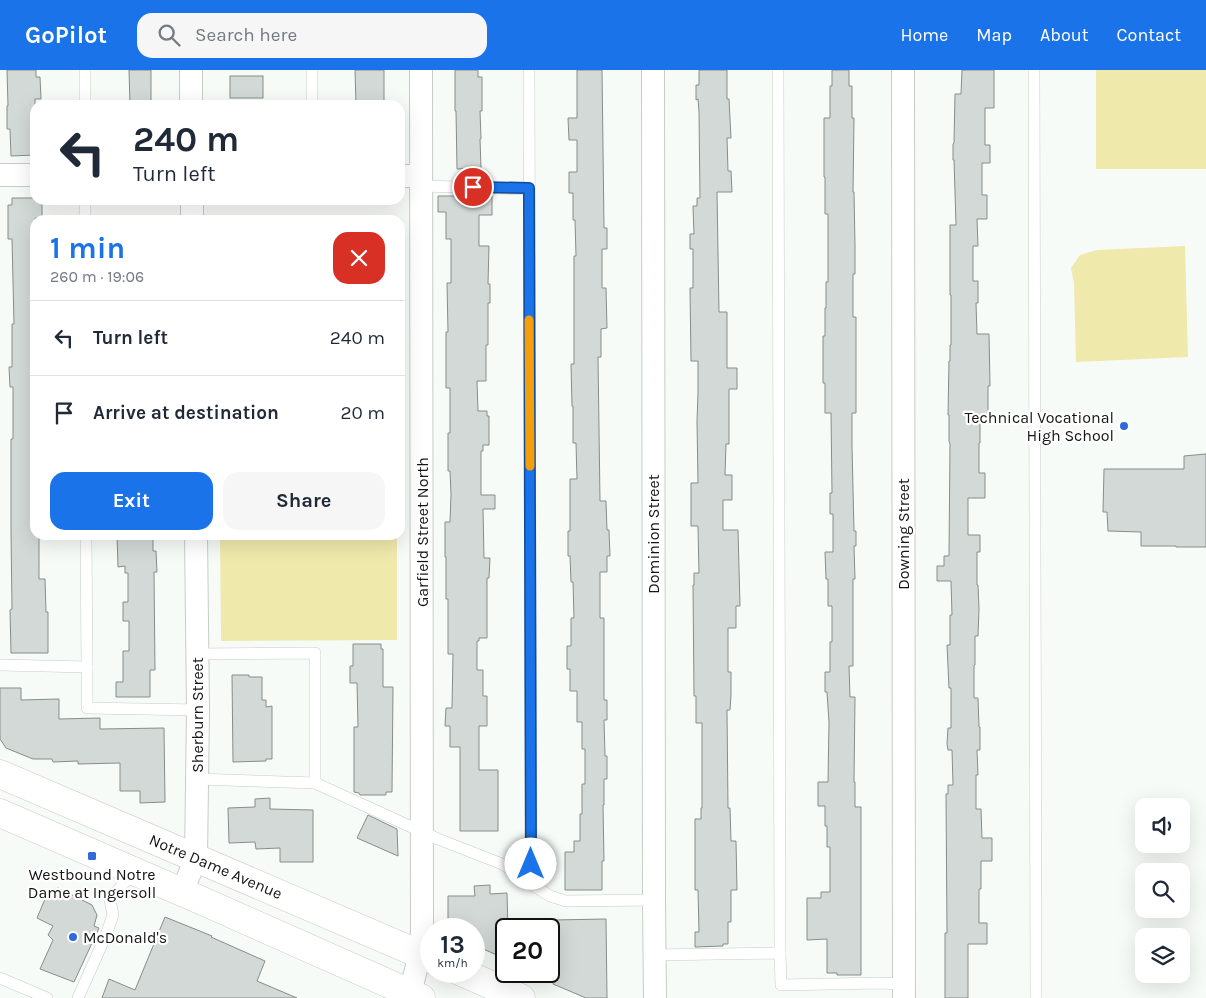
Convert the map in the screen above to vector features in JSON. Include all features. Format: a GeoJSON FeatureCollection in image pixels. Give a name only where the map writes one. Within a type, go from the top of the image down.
{"type":"FeatureCollection","features":[{"type":"Feature","properties":{"kind":"main road","name":"Notre Dame Avenue"},"geometry":{"type":"LineString","coordinates":[[0,774],[420,954]]}},
{"type":"Feature","properties":{"kind":"main road"},"geometry":{"type":"LineString","coordinates":[[0,813],[416,996]]}},
{"type":"Feature","properties":{"kind":"main road"},"geometry":{"type":"LineString","coordinates":[[485,982],[521,998]]}},
{"type":"Feature","properties":{"kind":"street"},"geometry":{"type":"LineString","coordinates":[[191,70],[191,100]]}},
{"type":"Feature","properties":{"kind":"street","name":"Garfield Street North"},"geometry":{"type":"LineString","coordinates":[[421,70],[414,179],[422,918]]}},
{"type":"Feature","properties":{"kind":"street","name":"Dominion Street"},"geometry":{"type":"LineString","coordinates":[[652,70],[655,998]]}},
{"type":"Feature","properties":{"kind":"street","name":"Downing Street"},"geometry":{"type":"LineString","coordinates":[[903,70],[904,991]]}},
{"type":"Feature","properties":{"kind":"street"},"geometry":{"type":"LineString","coordinates":[[0,175],[30,175]]}},
{"type":"Feature","properties":{"kind":"street","name":"Sherburn Street"},"geometry":{"type":"LineString","coordinates":[[182,892],[196,858],[198,710],[196,540]]}},
{"type":"Feature","properties":{"kind":"street","name":"Garfield Street North"},"geometry":{"type":"LineString","coordinates":[[416,996],[420,980]]}},
{"type":"Feature","properties":{"kind":"lane"},"geometry":{"type":"LineString","coordinates":[[85,70],[85,100]]}},
{"type":"Feature","properties":{"kind":"lane"},"geometry":{"type":"LineString","coordinates":[[312,70],[312,100]]}},
{"type":"Feature","properties":{"kind":"lane"},"geometry":{"type":"LineString","coordinates":[[529,70],[531,884]]}},
{"type":"Feature","properties":{"kind":"lane"},"geometry":{"type":"LineString","coordinates":[[778,70],[781,985],[879,983],[904,991]]}},
{"type":"Feature","properties":{"kind":"lane"},"geometry":{"type":"LineString","coordinates":[[1034,70],[1036,998]]}},
{"type":"Feature","properties":{"kind":"lane"},"geometry":{"type":"LineString","coordinates":[[414,179],[529,188]]}},
{"type":"Feature","properties":{"kind":"lane"},"geometry":{"type":"LineString","coordinates":[[86,540],[87,708],[198,710]]}},
{"type":"Feature","properties":{"kind":"lane"},"geometry":{"type":"LineString","coordinates":[[198,654],[315,653],[315,783]]}},
{"type":"Feature","properties":{"kind":"lane"},"geometry":{"type":"LineString","coordinates":[[0,665],[87,667]]}},
{"type":"Feature","properties":{"kind":"lane"},"geometry":{"type":"LineString","coordinates":[[197,779],[315,783],[422,832],[502,864],[550,896],[566,901],[654,900]]}},
{"type":"Feature","properties":{"kind":"lane"},"geometry":{"type":"LineString","coordinates":[[78,998],[113,915],[110,900],[124,883],[138,873]]}},
{"type":"Feature","properties":{"kind":"lane"},"geometry":{"type":"LineString","coordinates":[[654,955],[780,953]]}},
{"type":"Feature","properties":{"kind":"lane"},"geometry":{"type":"LineString","coordinates":[[0,978],[47,998]]}},
{"type":"Feature","properties":{"kind":"shaded area"},"geometry":{"type":"Polygon","coordinates":[[[1096,70],[1206,70],[1206,169],[1096,169],[1096,70]]]}},
{"type":"Feature","properties":{"kind":"shaded area"},"geometry":{"type":"Polygon","coordinates":[[[1185,246],[1188,357],[1076,362],[1074,283],[1071,268],[1080,255],[1097,250],[1185,246]]]}},
{"type":"Feature","properties":{"kind":"shaded area"},"geometry":{"type":"Polygon","coordinates":[[[220,540],[397,540],[397,640],[221,641],[220,540]]]}},
{"type":"Feature","properties":{"kind":"building"},"geometry":{"type":"Polygon","coordinates":[[[7,70],[36,70],[36,77],[40,77],[41,99],[30,100],[30,155],[11,156],[10,129],[7,129],[7,70]]]}},
{"type":"Feature","properties":{"kind":"building"},"geometry":{"type":"Polygon","coordinates":[[[129,70],[151,70],[151,100],[130,100],[129,70]]]}},
{"type":"Feature","properties":{"kind":"building"},"geometry":{"type":"Polygon","coordinates":[[[355,70],[384,70],[384,100],[356,100],[355,70]]]}},
{"type":"Feature","properties":{"kind":"building"},"geometry":{"type":"Polygon","coordinates":[[[455,70],[478,70],[478,77],[482,77],[482,111],[480,111],[481,168],[457,169],[455,70]]]}},
{"type":"Feature","properties":{"kind":"building"},"geometry":{"type":"Polygon","coordinates":[[[577,70],[602,70],[604,228],[607,228],[607,249],[602,249],[602,288],[606,288],[607,328],[601,329],[601,357],[598,357],[600,501],[606,501],[610,556],[607,556],[607,572],[600,572],[600,618],[604,618],[604,700],[607,700],[607,720],[604,720],[607,779],[604,779],[602,890],[565,890],[565,852],[574,852],[574,841],[580,841],[582,784],[585,784],[585,749],[582,749],[582,722],[577,722],[577,691],[570,691],[570,669],[567,669],[567,646],[571,646],[571,618],[574,618],[573,582],[571,582],[570,556],[568,556],[570,479],[577,479],[576,443],[573,443],[571,364],[574,364],[574,256],[576,256],[573,193],[569,193],[569,172],[577,172],[577,140],[569,140],[568,118],[577,118],[577,70]]]}},
{"type":"Feature","properties":{"kind":"building"},"geometry":{"type":"Polygon","coordinates":[[[699,70],[727,70],[727,99],[729,99],[731,138],[727,138],[728,171],[731,171],[732,192],[717,192],[719,312],[727,312],[727,368],[737,368],[737,389],[729,389],[729,444],[726,444],[725,475],[732,475],[732,500],[723,500],[723,530],[738,530],[740,606],[736,606],[736,628],[728,628],[728,672],[731,672],[731,695],[730,710],[727,710],[728,808],[730,808],[731,841],[736,841],[737,890],[731,890],[731,922],[728,922],[728,944],[723,944],[723,946],[695,947],[695,932],[699,932],[698,890],[695,890],[695,819],[701,819],[702,808],[702,723],[696,723],[696,696],[694,696],[693,585],[694,573],[699,573],[698,526],[691,526],[691,483],[698,483],[698,361],[691,361],[690,288],[693,288],[693,249],[690,249],[690,234],[694,234],[693,206],[697,206],[697,198],[700,198],[699,112],[698,99],[696,100],[699,70]]]}},
{"type":"Feature","properties":{"kind":"building"},"geometry":{"type":"Polygon","coordinates":[[[832,70],[849,70],[849,86],[852,86],[852,118],[854,118],[855,274],[853,274],[853,317],[856,317],[856,413],[852,413],[852,446],[856,546],[854,546],[855,579],[853,579],[853,666],[849,666],[850,697],[855,697],[855,807],[861,807],[861,975],[827,973],[827,939],[807,940],[807,898],[821,898],[821,892],[830,892],[830,847],[827,847],[825,806],[818,806],[818,782],[828,782],[829,722],[827,692],[825,692],[825,672],[830,672],[830,642],[832,642],[832,606],[828,606],[825,552],[833,552],[833,514],[830,514],[830,493],[832,493],[831,413],[825,413],[823,336],[825,336],[826,282],[828,282],[828,214],[825,214],[824,118],[830,118],[832,70]]]}},
{"type":"Feature","properties":{"kind":"building"},"geometry":{"type":"Polygon","coordinates":[[[962,70],[994,70],[994,108],[985,108],[985,145],[990,145],[990,163],[982,163],[982,195],[987,195],[987,219],[977,219],[978,246],[973,246],[973,281],[978,281],[978,303],[976,303],[977,334],[989,334],[990,386],[988,386],[988,416],[980,415],[979,443],[979,473],[985,473],[985,498],[968,498],[968,535],[980,535],[980,552],[977,552],[978,636],[975,636],[974,665],[974,698],[978,698],[980,727],[980,750],[977,750],[976,809],[981,809],[982,838],[992,838],[992,861],[981,861],[981,889],[979,889],[979,923],[987,923],[987,944],[968,944],[968,998],[945,998],[945,933],[947,933],[946,794],[948,794],[948,785],[953,785],[952,750],[948,750],[947,744],[948,728],[951,728],[951,688],[949,688],[947,645],[950,645],[950,615],[952,615],[951,581],[937,581],[937,566],[944,566],[944,556],[949,556],[950,225],[956,225],[953,144],[955,94],[961,94],[962,70]]]}},
{"type":"Feature","properties":{"kind":"building"},"geometry":{"type":"Polygon","coordinates":[[[230,76],[263,76],[263,98],[230,98],[230,76]]]}},
{"type":"Feature","properties":{"kind":"building"},"geometry":{"type":"Polygon","coordinates":[[[438,196],[492,196],[492,215],[479,215],[479,246],[489,246],[488,284],[490,284],[490,303],[488,303],[486,381],[477,381],[478,411],[487,411],[487,416],[489,416],[489,445],[483,445],[483,451],[481,451],[481,495],[495,495],[495,509],[483,509],[484,558],[490,558],[489,578],[487,578],[487,638],[479,638],[479,641],[477,641],[477,670],[483,670],[483,696],[487,696],[487,726],[479,726],[479,770],[498,770],[498,831],[460,831],[460,747],[450,747],[450,726],[445,726],[446,708],[452,708],[453,654],[448,654],[448,599],[446,599],[445,557],[445,522],[450,522],[451,494],[450,471],[448,471],[450,388],[446,388],[446,332],[448,332],[447,283],[451,283],[451,239],[446,239],[446,212],[438,212],[438,196]]]}},
{"type":"Feature","properties":{"kind":"building"},"geometry":{"type":"Polygon","coordinates":[[[12,198],[30,198],[30,205],[42,205],[42,215],[30,215],[30,540],[39,540],[39,579],[45,579],[46,612],[48,612],[48,653],[11,653],[11,439],[13,439],[13,387],[10,387],[9,367],[12,367],[12,324],[14,324],[12,239],[8,239],[8,205],[12,205],[12,198]]]}},
{"type":"Feature","properties":{"kind":"building"},"geometry":{"type":"Polygon","coordinates":[[[1206,454],[1206,547],[1141,546],[1141,532],[1108,531],[1107,512],[1103,512],[1104,469],[1184,469],[1184,456],[1206,454]]]}},
{"type":"Feature","properties":{"kind":"building"},"geometry":{"type":"Polygon","coordinates":[[[117,540],[153,540],[153,551],[156,551],[157,572],[154,572],[155,670],[150,670],[150,697],[116,697],[116,682],[123,682],[123,651],[129,651],[129,621],[123,621],[123,602],[128,602],[128,573],[125,573],[125,566],[118,567],[117,540]]]}},
{"type":"Feature","properties":{"kind":"building"},"geometry":{"type":"Polygon","coordinates":[[[353,644],[381,644],[381,649],[383,649],[383,687],[393,687],[392,792],[386,792],[386,795],[360,795],[354,792],[354,727],[358,727],[357,683],[350,683],[350,666],[353,666],[353,644]]]}},
{"type":"Feature","properties":{"kind":"building"},"geometry":{"type":"Polygon","coordinates":[[[232,675],[262,677],[262,700],[266,700],[266,707],[272,706],[272,759],[266,759],[266,761],[233,762],[232,675]]]}},
{"type":"Feature","properties":{"kind":"building"},"geometry":{"type":"Polygon","coordinates":[[[0,688],[21,688],[21,700],[59,699],[59,719],[100,718],[100,729],[164,728],[165,802],[140,803],[140,791],[120,791],[120,763],[78,764],[78,761],[53,762],[52,759],[33,759],[6,748],[0,739],[0,688]]]}},
{"type":"Feature","properties":{"kind":"building"},"geometry":{"type":"Polygon","coordinates":[[[270,798],[270,809],[313,810],[313,862],[280,862],[280,848],[256,849],[255,842],[229,843],[228,808],[255,807],[255,799],[270,798]]]}},
{"type":"Feature","properties":{"kind":"building"},"geometry":{"type":"Polygon","coordinates":[[[368,815],[397,829],[398,856],[357,838],[368,815]]]}},
{"type":"Feature","properties":{"kind":"building"},"geometry":{"type":"Polygon","coordinates":[[[490,885],[490,894],[507,893],[508,918],[495,918],[495,954],[485,950],[485,918],[448,918],[448,896],[475,896],[474,886],[490,885]]]}},
{"type":"Feature","properties":{"kind":"building","name":"McDonald's"},"geometry":{"type":"Polygon","coordinates":[[[58,888],[92,905],[97,915],[94,926],[99,928],[74,982],[40,969],[53,940],[48,935],[53,926],[37,918],[48,892],[58,888]]]}},
{"type":"Feature","properties":{"kind":"building"},"geometry":{"type":"Polygon","coordinates":[[[165,917],[212,936],[265,961],[257,981],[297,998],[102,998],[109,979],[135,990],[165,917]]]}},
{"type":"Feature","properties":{"kind":"building"},"geometry":{"type":"Polygon","coordinates":[[[606,919],[607,998],[586,998],[553,984],[560,983],[560,920],[606,919]]]}},
{"type":"Feature","properties":{"kind":"slow traffic"},"geometry":{"type":"LineString","coordinates":[[529,320],[530,466]]}},
{"type":"Feature","properties":{"kind":"place","name":"Technical Vocational High School"},"geometry":{"type":"Point","coordinates":[1124,426]}},
{"type":"Feature","properties":{"kind":"place","name":"Westbound Notre Dame at Ingersoll"},"geometry":{"type":"Point","coordinates":[92,856]}},
{"type":"Feature","properties":{"kind":"place","name":"McDonald's"},"geometry":{"type":"Point","coordinates":[73,937]}},
{"type":"Feature","properties":{"kind":"route"},"geometry":{"type":"LineString","coordinates":[[473,187],[529,188],[531,864]]}}]}
